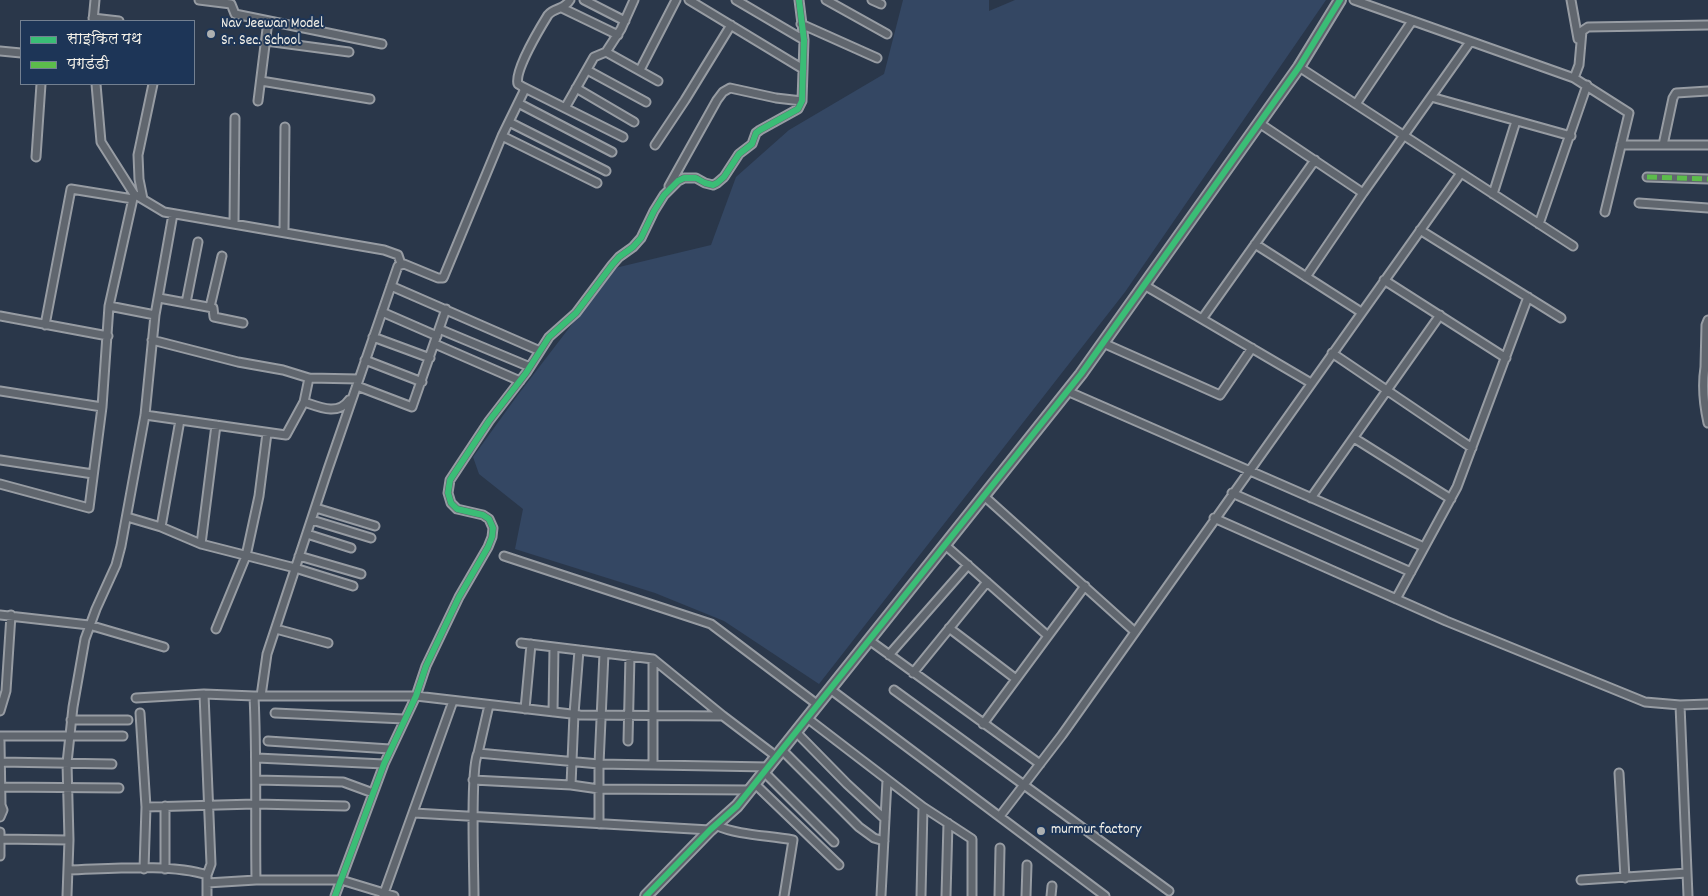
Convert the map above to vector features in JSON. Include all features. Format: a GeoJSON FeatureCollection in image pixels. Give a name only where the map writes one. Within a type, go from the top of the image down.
{"type":"FeatureCollection","features":[{"type":"Feature","properties":{"kind":"street"},"geometry":{"type":"LineString","coordinates":[[93,20],[95,0]]}},
{"type":"Feature","properties":{"kind":"street"},"geometry":{"type":"LineString","coordinates":[[199,0],[230,4],[235,14],[382,44]]}},
{"type":"Feature","properties":{"kind":"street"},"geometry":{"type":"LineString","coordinates":[[570,0],[562,8],[551,11],[548,15],[517,77],[518,84],[623,137]]}},
{"type":"Feature","properties":{"kind":"street"},"geometry":{"type":"LineString","coordinates":[[584,0],[625,21]]}},
{"type":"Feature","properties":{"kind":"street"},"geometry":{"type":"LineString","coordinates":[[565,108],[594,57],[606,52],[618,35],[634,0]]}},
{"type":"Feature","properties":{"kind":"street"},"geometry":{"type":"LineString","coordinates":[[640,70],[676,0]]}},
{"type":"Feature","properties":{"kind":"street"},"geometry":{"type":"LineString","coordinates":[[689,0],[803,69]]}},
{"type":"Feature","properties":{"kind":"street"},"geometry":{"type":"LineString","coordinates":[[736,0],[804,40]]}},
{"type":"Feature","properties":{"kind":"street"},"geometry":{"type":"LineString","coordinates":[[664,195],[678,181],[684,178],[696,178],[704,183],[713,185],[717,183],[724,177],[739,154],[752,144],[756,133],[768,124],[798,109],[802,101],[804,40],[798,0]]}},
{"type":"Feature","properties":{"kind":"street"},"geometry":{"type":"LineString","coordinates":[[826,0],[887,34]]}},
{"type":"Feature","properties":{"kind":"street"},"geometry":{"type":"LineString","coordinates":[[872,0],[881,4]]}},
{"type":"Feature","properties":{"kind":"street"},"geometry":{"type":"LineString","coordinates":[[646,896],[712,827],[737,806],[753,787],[1068,391],[1299,67],[1340,0]]}},
{"type":"Feature","properties":{"kind":"street"},"geometry":{"type":"LineString","coordinates":[[1354,0],[1574,78],[1629,113],[1605,212]]}},
{"type":"Feature","properties":{"kind":"street"},"geometry":{"type":"LineString","coordinates":[[1571,0],[1580,50]]}},
{"type":"Feature","properties":{"kind":"street"},"geometry":{"type":"LineString","coordinates":[[562,8],[618,35]]}},
{"type":"Feature","properties":{"kind":"street"},"geometry":{"type":"LineString","coordinates":[[258,101],[268,21]]}},
{"type":"Feature","properties":{"kind":"street"},"geometry":{"type":"LineString","coordinates":[[1356,104],[1412,21]]}},
{"type":"Feature","properties":{"kind":"street"},"geometry":{"type":"LineString","coordinates":[[801,24],[878,58]]}},
{"type":"Feature","properties":{"kind":"street"},"geometry":{"type":"LineString","coordinates":[[655,145],[731,25]]}},
{"type":"Feature","properties":{"kind":"street"},"geometry":{"type":"LineString","coordinates":[[1574,78],[1579,65],[1582,31],[1588,27],[1708,25]]}},
{"type":"Feature","properties":{"kind":"street"},"geometry":{"type":"LineString","coordinates":[[266,41],[349,52]]}},
{"type":"Feature","properties":{"kind":"street"},"geometry":{"type":"LineString","coordinates":[[1306,277],[1470,42]]}},
{"type":"Feature","properties":{"kind":"street"},"geometry":{"type":"LineString","coordinates":[[0,51],[20,53]]}},
{"type":"Feature","properties":{"kind":"street"},"geometry":{"type":"LineString","coordinates":[[606,52],[658,82]]}},
{"type":"Feature","properties":{"kind":"street"},"geometry":{"type":"LineString","coordinates":[[1299,67],[1573,246]]}},
{"type":"Feature","properties":{"kind":"street"},"geometry":{"type":"LineString","coordinates":[[588,70],[646,102]]}},
{"type":"Feature","properties":{"kind":"street"},"geometry":{"type":"LineString","coordinates":[[261,81],[370,99]]}},
{"type":"Feature","properties":{"kind":"street"},"geometry":{"type":"LineString","coordinates":[[36,158],[41,85]]}},
{"type":"Feature","properties":{"kind":"street"},"geometry":{"type":"LineString","coordinates":[[0,484],[88,508],[102,407],[109,306],[134,196],[100,142],[96,85]]}},
{"type":"Feature","properties":{"kind":"street"},"geometry":{"type":"LineString","coordinates":[[143,199],[139,179],[138,155],[153,85]]}},
{"type":"Feature","properties":{"kind":"street"},"geometry":{"type":"LineString","coordinates":[[1540,224],[1587,85]]}},
{"type":"Feature","properties":{"kind":"street"},"geometry":{"type":"LineString","coordinates":[[401,264],[442,278],[524,87]]}},
{"type":"Feature","properties":{"kind":"street"},"geometry":{"type":"LineString","coordinates":[[576,88],[634,122]]}},
{"type":"Feature","properties":{"kind":"street"},"geometry":{"type":"LineString","coordinates":[[335,896],[384,764],[416,696],[426,666],[445,623],[492,537],[493,528],[489,519],[484,515],[457,508],[451,503],[448,493],[450,480],[489,421],[530,367],[549,337],[576,313],[612,265],[626,251],[633,247],[640,238],[723,92],[730,88],[776,98],[802,101]]}},
{"type":"Feature","properties":{"kind":"street"},"geometry":{"type":"LineString","coordinates":[[1663,145],[1673,98],[1676,93],[1708,91]]}},
{"type":"Feature","properties":{"kind":"street"},"geometry":{"type":"LineString","coordinates":[[1431,97],[1570,136]]}},
{"type":"Feature","properties":{"kind":"street"},"geometry":{"type":"LineString","coordinates":[[518,104],[612,152]]}},
{"type":"Feature","properties":{"kind":"street"},"geometry":{"type":"LineString","coordinates":[[234,224],[235,118]]}},
{"type":"Feature","properties":{"kind":"street"},"geometry":{"type":"LineString","coordinates":[[1493,194],[1516,121]]}},
{"type":"Feature","properties":{"kind":"street"},"geometry":{"type":"LineString","coordinates":[[509,122],[606,170]]}},
{"type":"Feature","properties":{"kind":"street"},"geometry":{"type":"LineString","coordinates":[[1259,123],[1363,193]]}},
{"type":"Feature","properties":{"kind":"street"},"geometry":{"type":"LineString","coordinates":[[284,232],[285,126]]}},
{"type":"Feature","properties":{"kind":"street"},"geometry":{"type":"LineString","coordinates":[[502,136],[597,183]]}},
{"type":"Feature","properties":{"kind":"street"},"geometry":{"type":"LineString","coordinates":[[1621,145],[1708,145]]}},
{"type":"Feature","properties":{"kind":"street"},"geometry":{"type":"LineString","coordinates":[[1202,319],[1315,160]]}},
{"type":"Feature","properties":{"kind":"street"},"geometry":{"type":"LineString","coordinates":[[1000,816],[1040,764],[1461,173]]}},
{"type":"Feature","properties":{"kind":"street"},"geometry":{"type":"LineString","coordinates":[[1647,177],[1708,179]]}},
{"type":"Feature","properties":{"kind":"street"},"geometry":{"type":"LineString","coordinates":[[45,325],[71,189],[134,196],[143,199],[164,212],[173,214],[384,250],[398,255],[401,264]]}},
{"type":"Feature","properties":{"kind":"street"},"geometry":{"type":"LineString","coordinates":[[1639,203],[1708,208]]}},
{"type":"Feature","properties":{"kind":"street"},"geometry":{"type":"LineString","coordinates":[[67,896],[69,840],[67,763],[71,720],[85,639],[116,564],[127,517],[145,415],[155,315],[173,214]]}},
{"type":"Feature","properties":{"kind":"street"},"geometry":{"type":"LineString","coordinates":[[1420,230],[1562,318]]}},
{"type":"Feature","properties":{"kind":"street"},"geometry":{"type":"LineString","coordinates":[[186,303],[198,242]]}},
{"type":"Feature","properties":{"kind":"street"},"geometry":{"type":"LineString","coordinates":[[1255,244],[1361,312]]}},
{"type":"Feature","properties":{"kind":"street"},"geometry":{"type":"LineString","coordinates":[[210,307],[222,256]]}},
{"type":"Feature","properties":{"kind":"street"},"geometry":{"type":"LineString","coordinates":[[256,880],[257,696],[268,654],[299,556],[373,337],[398,266],[401,264]]}},
{"type":"Feature","properties":{"kind":"street"},"geometry":{"type":"LineString","coordinates":[[1384,280],[1506,358]]}},
{"type":"Feature","properties":{"kind":"street"},"geometry":{"type":"LineString","coordinates":[[1144,285],[1311,383]]}},
{"type":"Feature","properties":{"kind":"street"},"geometry":{"type":"LineString","coordinates":[[391,286],[540,351]]}},
{"type":"Feature","properties":{"kind":"street"},"geometry":{"type":"LineString","coordinates":[[1396,599],[1457,487],[1528,297]]}},
{"type":"Feature","properties":{"kind":"street"},"geometry":{"type":"LineString","coordinates":[[159,298],[210,307],[213,308],[214,317],[243,323]]}},
{"type":"Feature","properties":{"kind":"street"},"geometry":{"type":"LineString","coordinates":[[109,306],[155,315]]}},
{"type":"Feature","properties":{"kind":"street"},"geometry":{"type":"LineString","coordinates":[[152,340],[309,378],[358,383],[412,407],[446,309]]}},
{"type":"Feature","properties":{"kind":"street"},"geometry":{"type":"LineString","coordinates":[[382,312],[530,367]]}},
{"type":"Feature","properties":{"kind":"street"},"geometry":{"type":"LineString","coordinates":[[0,316],[108,336]]}},
{"type":"Feature","properties":{"kind":"street"},"geometry":{"type":"LineString","coordinates":[[1311,498],[1440,316]]}},
{"type":"Feature","properties":{"kind":"street"},"geometry":{"type":"LineString","coordinates":[[1708,320],[1707,367],[1704,394],[1708,423]]}},
{"type":"Feature","properties":{"kind":"street"},"geometry":{"type":"LineString","coordinates":[[373,337],[430,358]]}},
{"type":"Feature","properties":{"kind":"street"},"geometry":{"type":"LineString","coordinates":[[1103,343],[1220,395],[1252,348]]}},
{"type":"Feature","properties":{"kind":"street"},"geometry":{"type":"LineString","coordinates":[[434,344],[520,381]]}},
{"type":"Feature","properties":{"kind":"street"},"geometry":{"type":"LineString","coordinates":[[1332,353],[1472,448]]}},
{"type":"Feature","properties":{"kind":"street"},"geometry":{"type":"LineString","coordinates":[[365,360],[422,382]]}},
{"type":"Feature","properties":{"kind":"street"},"geometry":{"type":"LineString","coordinates":[[145,415],[286,435],[304,402],[309,378]]}},
{"type":"Feature","properties":{"kind":"street"},"geometry":{"type":"LineString","coordinates":[[304,402],[337,410],[346,405],[358,383]]}},
{"type":"Feature","properties":{"kind":"street"},"geometry":{"type":"LineString","coordinates":[[0,391],[102,407]]}},
{"type":"Feature","properties":{"kind":"street"},"geometry":{"type":"LineString","coordinates":[[1068,391],[1424,548]]}},
{"type":"Feature","properties":{"kind":"street"},"geometry":{"type":"LineString","coordinates":[[161,527],[180,420]]}},
{"type":"Feature","properties":{"kind":"street"},"geometry":{"type":"LineString","coordinates":[[201,544],[216,425]]}},
{"type":"Feature","properties":{"kind":"street"},"geometry":{"type":"LineString","coordinates":[[216,629],[246,556],[259,496],[267,433]]}},
{"type":"Feature","properties":{"kind":"street"},"geometry":{"type":"LineString","coordinates":[[1354,438],[1451,499]]}},
{"type":"Feature","properties":{"kind":"street"},"geometry":{"type":"LineString","coordinates":[[0,460],[93,474]]}},
{"type":"Feature","properties":{"kind":"street"},"geometry":{"type":"LineString","coordinates":[[1232,493],[1411,572]]}},
{"type":"Feature","properties":{"kind":"street"},"geometry":{"type":"LineString","coordinates":[[984,496],[1134,631]]}},
{"type":"Feature","properties":{"kind":"street"},"geometry":{"type":"LineString","coordinates":[[316,508],[375,526]]}},
{"type":"Feature","properties":{"kind":"street"},"geometry":{"type":"LineString","coordinates":[[127,517],[161,527],[201,544],[295,568],[353,586]]}},
{"type":"Feature","properties":{"kind":"street"},"geometry":{"type":"LineString","coordinates":[[1214,518],[1446,621],[1645,702],[1680,705],[1708,704]]}},
{"type":"Feature","properties":{"kind":"street"},"geometry":{"type":"LineString","coordinates":[[312,520],[371,538]]}},
{"type":"Feature","properties":{"kind":"street"},"geometry":{"type":"LineString","coordinates":[[307,534],[351,548]]}},
{"type":"Feature","properties":{"kind":"street"},"geometry":{"type":"LineString","coordinates":[[945,545],[1048,636]]}},
{"type":"Feature","properties":{"kind":"street"},"geometry":{"type":"LineString","coordinates":[[299,556],[361,574]]}},
{"type":"Feature","properties":{"kind":"street"},"geometry":{"type":"LineString","coordinates":[[504,556],[711,624],[818,705]]}},
{"type":"Feature","properties":{"kind":"street"},"geometry":{"type":"LineString","coordinates":[[889,655],[968,565]]}},
{"type":"Feature","properties":{"kind":"street"},"geometry":{"type":"LineString","coordinates":[[913,673],[988,582]]}},
{"type":"Feature","properties":{"kind":"street"},"geometry":{"type":"LineString","coordinates":[[983,724],[1085,586]]}},
{"type":"Feature","properties":{"kind":"street"},"geometry":{"type":"LineString","coordinates":[[0,614],[89,626],[164,647]]}},
{"type":"Feature","properties":{"kind":"street"},"geometry":{"type":"LineString","coordinates":[[0,711],[6,691],[11,615]]}},
{"type":"Feature","properties":{"kind":"street"},"geometry":{"type":"LineString","coordinates":[[276,628],[328,642]]}},
{"type":"Feature","properties":{"kind":"street"},"geometry":{"type":"LineString","coordinates":[[950,628],[1016,679]]}},
{"type":"Feature","properties":{"kind":"street"},"geometry":{"type":"LineString","coordinates":[[869,640],[1040,764]]}},
{"type":"Feature","properties":{"kind":"street"},"geometry":{"type":"LineString","coordinates":[[521,643],[653,659],[723,716],[779,754],[859,827],[874,838],[884,841]]}},
{"type":"Feature","properties":{"kind":"street"},"geometry":{"type":"LineString","coordinates":[[525,709],[530,644]]}},
{"type":"Feature","properties":{"kind":"street"},"geometry":{"type":"LineString","coordinates":[[553,712],[554,647]]}},
{"type":"Feature","properties":{"kind":"street"},"geometry":{"type":"LineString","coordinates":[[571,785],[579,650]]}},
{"type":"Feature","properties":{"kind":"street"},"geometry":{"type":"LineString","coordinates":[[599,824],[599,764],[604,653]]}},
{"type":"Feature","properties":{"kind":"street"},"geometry":{"type":"LineString","coordinates":[[628,741],[630,656]]}},
{"type":"Feature","properties":{"kind":"street"},"geometry":{"type":"LineString","coordinates":[[652,765],[654,716],[653,659]]}},
{"type":"Feature","properties":{"kind":"street"},"geometry":{"type":"LineString","coordinates":[[830,689],[1105,896]]}},
{"type":"Feature","properties":{"kind":"street"},"geometry":{"type":"LineString","coordinates":[[894,690],[1169,891]]}},
{"type":"Feature","properties":{"kind":"street"},"geometry":{"type":"LineString","coordinates":[[204,694],[211,864],[207,875],[207,896]]}},
{"type":"Feature","properties":{"kind":"street"},"geometry":{"type":"LineString","coordinates":[[136,698],[204,694],[416,696],[574,714],[723,716]]}},
{"type":"Feature","properties":{"kind":"street"},"geometry":{"type":"LineString","coordinates":[[384,894],[453,701]]}},
{"type":"Feature","properties":{"kind":"street"},"geometry":{"type":"LineString","coordinates":[[474,896],[473,780],[475,758],[478,754],[489,705]]}},
{"type":"Feature","properties":{"kind":"street"},"geometry":{"type":"LineString","coordinates":[[1680,705],[1688,896]]}},
{"type":"Feature","properties":{"kind":"street"},"geometry":{"type":"LineString","coordinates":[[274,712],[404,719]]}},
{"type":"Feature","properties":{"kind":"street"},"geometry":{"type":"LineString","coordinates":[[140,713],[146,807],[144,869]]}},
{"type":"Feature","properties":{"kind":"street"},"geometry":{"type":"LineString","coordinates":[[807,718],[923,807],[972,839],[972,896]]}},
{"type":"Feature","properties":{"kind":"street"},"geometry":{"type":"LineString","coordinates":[[71,720],[128,720]]}},
{"type":"Feature","properties":{"kind":"street"},"geometry":{"type":"LineString","coordinates":[[796,732],[847,784],[885,819]]}},
{"type":"Feature","properties":{"kind":"street"},"geometry":{"type":"LineString","coordinates":[[0,736],[123,736]]}},
{"type":"Feature","properties":{"kind":"street"},"geometry":{"type":"LineString","coordinates":[[268,740],[390,749]]}},
{"type":"Feature","properties":{"kind":"street"},"geometry":{"type":"LineString","coordinates":[[0,741],[3,810],[0,818]]}},
{"type":"Feature","properties":{"kind":"street"},"geometry":{"type":"LineString","coordinates":[[478,754],[599,764],[767,770],[834,842]]}},
{"type":"Feature","properties":{"kind":"street"},"geometry":{"type":"LineString","coordinates":[[256,758],[384,764]]}},
{"type":"Feature","properties":{"kind":"street"},"geometry":{"type":"LineString","coordinates":[[1,762],[112,764]]}},
{"type":"Feature","properties":{"kind":"street"},"geometry":{"type":"LineString","coordinates":[[1619,773],[1625,878]]}},
{"type":"Feature","properties":{"kind":"street"},"geometry":{"type":"LineString","coordinates":[[256,780],[343,782],[373,793]]}},
{"type":"Feature","properties":{"kind":"street"},"geometry":{"type":"LineString","coordinates":[[473,780],[571,785],[599,789],[753,787],[839,866]]}},
{"type":"Feature","properties":{"kind":"street"},"geometry":{"type":"LineString","coordinates":[[881,896],[887,780]]}},
{"type":"Feature","properties":{"kind":"street"},"geometry":{"type":"LineString","coordinates":[[1,788],[119,788]]}},
{"type":"Feature","properties":{"kind":"street"},"geometry":{"type":"LineString","coordinates":[[146,807],[208,804],[345,806]]}},
{"type":"Feature","properties":{"kind":"street"},"geometry":{"type":"LineString","coordinates":[[165,806],[165,869]]}},
{"type":"Feature","properties":{"kind":"street"},"geometry":{"type":"LineString","coordinates":[[921,896],[923,807]]}},
{"type":"Feature","properties":{"kind":"street"},"geometry":{"type":"LineString","coordinates":[[414,813],[599,824],[712,827],[755,836],[793,840],[784,896]]}},
{"type":"Feature","properties":{"kind":"street"},"geometry":{"type":"LineString","coordinates":[[946,896],[948,823]]}},
{"type":"Feature","properties":{"kind":"street"},"geometry":{"type":"LineString","coordinates":[[0,856],[0,835],[69,840]]}},
{"type":"Feature","properties":{"kind":"street"},"geometry":{"type":"LineString","coordinates":[[999,896],[1000,848]]}},
{"type":"Feature","properties":{"kind":"street"},"geometry":{"type":"LineString","coordinates":[[1026,896],[1027,865]]}},
{"type":"Feature","properties":{"kind":"street"},"geometry":{"type":"LineString","coordinates":[[68,870],[194,870],[207,875]]}},
{"type":"Feature","properties":{"kind":"street"},"geometry":{"type":"LineString","coordinates":[[1581,880],[1687,874]]}},
{"type":"Feature","properties":{"kind":"street"},"geometry":{"type":"LineString","coordinates":[[207,883],[256,880],[341,880],[394,896]]}},
{"type":"Feature","properties":{"kind":"street"},"geometry":{"type":"LineString","coordinates":[[1051,896],[1052,886]]}},
{"type":"Feature","properties":{"kind":"shaded area"},"geometry":{"type":"Polygon","coordinates":[[[903,0],[989,0],[989,11],[1015,0],[1326,0],[1125,292],[819,684],[724,621],[655,593],[515,549],[523,509],[479,474],[473,457],[615,268],[711,245],[736,177],[789,130],[884,74],[903,0]]]}},
{"type":"Feature","properties":{"kind":"marked path"},"geometry":{"type":"LineString","coordinates":[[1647,177],[1708,179]]}},
{"type":"Feature","properties":{"kind":"cycle path"},"geometry":{"type":"LineString","coordinates":[[335,896],[384,764],[416,696],[426,666],[459,597],[492,537],[493,528],[489,519],[483,515],[457,509],[451,503],[448,493],[450,480],[489,421],[526,373],[549,337],[576,313],[612,265],[641,238],[664,195],[678,181],[684,178],[696,178],[713,185],[717,183],[724,177],[739,154],[752,144],[756,133],[798,109],[802,101],[804,40],[799,0]]}},
{"type":"Feature","properties":{"kind":"cycle path"},"geometry":{"type":"LineString","coordinates":[[646,896],[710,830],[737,806],[1081,374],[1299,67],[1340,0]]}},
{"type":"Feature","properties":{"kind":"place","name":"Nav Jeewan Model Sr. Sec. School"},"geometry":{"type":"Point","coordinates":[211,34]}},
{"type":"Feature","properties":{"kind":"place","name":"murmur factory"},"geometry":{"type":"Point","coordinates":[1041,831]}}]}
